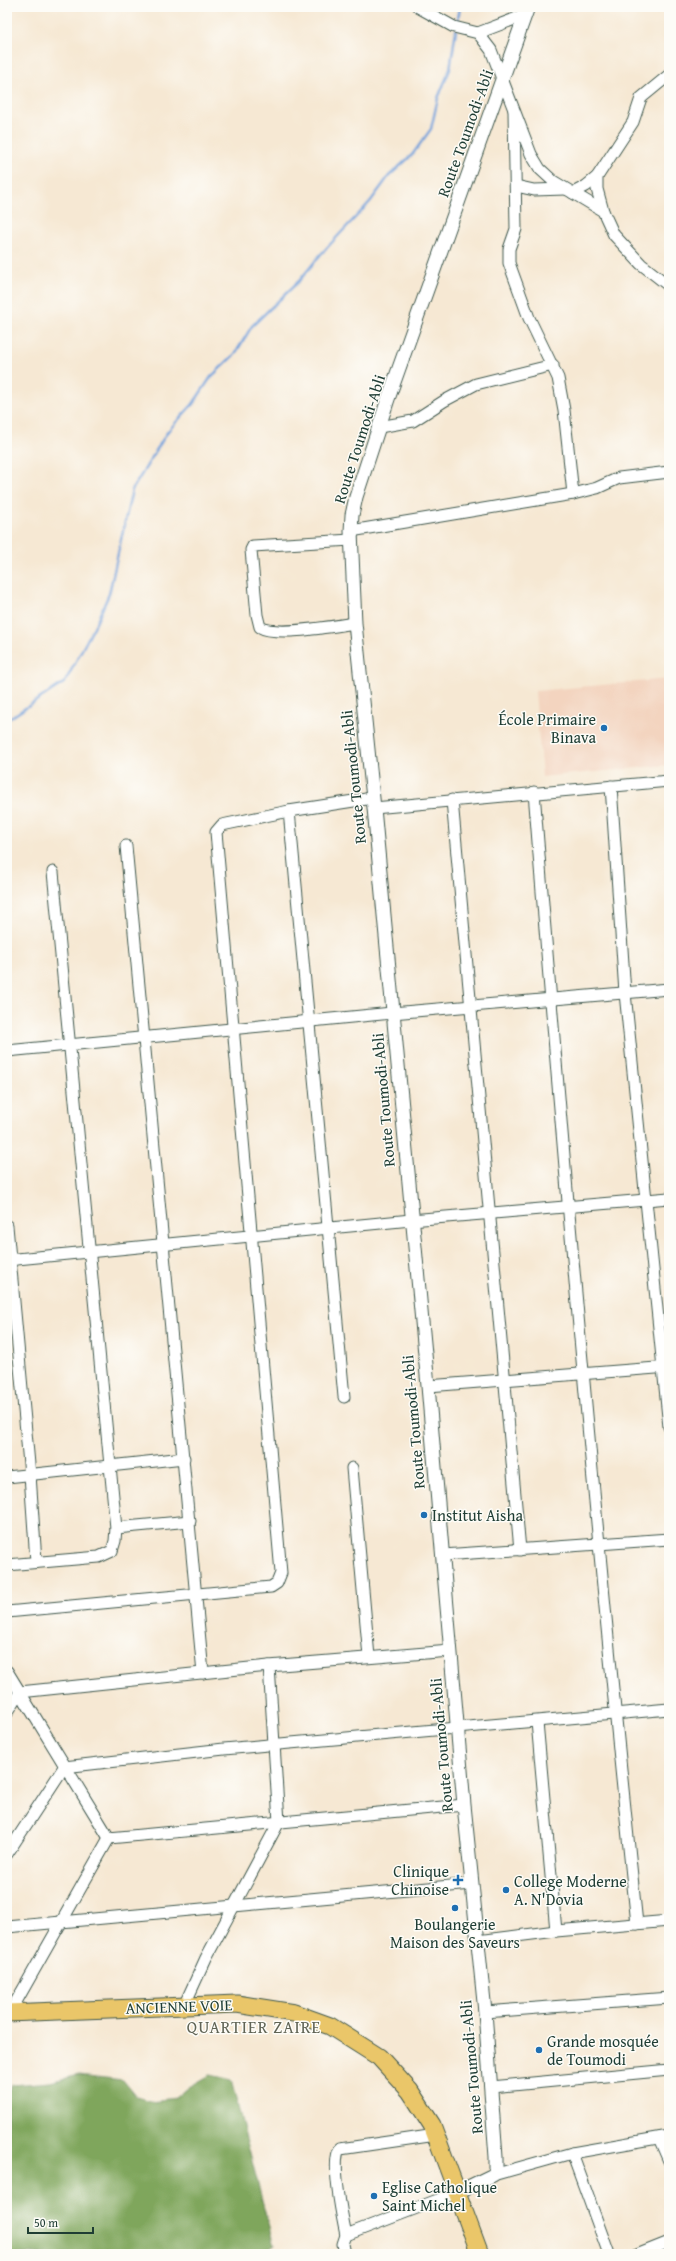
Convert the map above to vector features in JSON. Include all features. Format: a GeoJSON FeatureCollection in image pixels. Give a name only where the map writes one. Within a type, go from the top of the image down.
{"type":"FeatureCollection","features":[{"type":"Feature","properties":{"kind":"main road","name":"ANCIENNE VOIE"},"geometry":{"type":"LineString","coordinates":[[8,2015],[222,2004],[251,2005],[294,2013],[330,2026],[362,2045],[393,2071],[425,2114],[436,2135],[456,2193],[480,2254]]}},
{"type":"Feature","properties":{"kind":"street"},"geometry":{"type":"LineString","coordinates":[[418,7],[454,27],[478,33],[527,11]]}},
{"type":"Feature","properties":{"kind":"street","name":"Route Toumodi-Abli"},"geometry":{"type":"LineString","coordinates":[[493,2176],[496,2166],[485,2012],[464,1805],[428,1386],[411,1220],[374,803],[354,623],[351,536],[356,497],[379,427],[527,11]]}},
{"type":"Feature","properties":{"kind":"street"},"geometry":{"type":"LineString","coordinates":[[478,33],[491,50],[531,154],[540,169],[569,191],[603,211]]}},
{"type":"Feature","properties":{"kind":"street"},"geometry":{"type":"LineString","coordinates":[[516,186],[534,190],[569,191],[586,186],[598,177],[633,122],[641,98],[669,75]]}},
{"type":"Feature","properties":{"kind":"street"},"geometry":{"type":"LineString","coordinates":[[514,111],[516,229],[509,249],[509,263],[529,318],[553,365],[561,391],[573,494]]}},
{"type":"Feature","properties":{"kind":"street"},"geometry":{"type":"LineString","coordinates":[[598,177],[597,189],[603,211],[614,235],[641,264],[669,286]]}},
{"type":"Feature","properties":{"kind":"street"},"geometry":{"type":"LineString","coordinates":[[379,427],[413,421],[444,401],[476,384],[553,365]]}},
{"type":"Feature","properties":{"kind":"street"},"geometry":{"type":"LineString","coordinates":[[354,623],[293,631],[264,630],[260,627],[257,615],[251,550],[254,546],[351,536],[573,494],[597,488],[618,478],[669,472]]}},
{"type":"Feature","properties":{"kind":"street"},"geometry":{"type":"LineString","coordinates":[[7,1612],[271,1587],[276,1583],[282,1573],[216,832],[222,825],[289,811],[374,803],[452,800],[669,781]]}},
{"type":"Feature","properties":{"kind":"street"},"geometry":{"type":"LineString","coordinates":[[611,786],[625,993],[646,1200],[666,1367],[669,1427]]}},
{"type":"Feature","properties":{"kind":"street"},"geometry":{"type":"LineString","coordinates":[[534,792],[550,999],[584,1375],[615,1714],[637,1924]]}},
{"type":"Feature","properties":{"kind":"street"},"geometry":{"type":"LineString","coordinates":[[452,800],[506,1381],[520,1550]]}},
{"type":"Feature","properties":{"kind":"street"},"geometry":{"type":"LineString","coordinates":[[289,811],[344,1397]]}},
{"type":"Feature","properties":{"kind":"street"},"geometry":{"type":"LineString","coordinates":[[126,846],[197,1595],[203,1674]]}},
{"type":"Feature","properties":{"kind":"street"},"geometry":{"type":"LineString","coordinates":[[7,1565],[36,1561],[99,1557],[106,1554],[114,1546],[116,1528],[71,1045],[53,872]]}},
{"type":"Feature","properties":{"kind":"street"},"geometry":{"type":"LineString","coordinates":[[7,1051],[392,1013],[669,989]]}},
{"type":"Feature","properties":{"kind":"street"},"geometry":{"type":"LineString","coordinates":[[9,1259],[411,1220],[669,1198]]}},
{"type":"Feature","properties":{"kind":"street"},"geometry":{"type":"LineString","coordinates":[[7,1226],[30,1475],[36,1561]]}},
{"type":"Feature","properties":{"kind":"street"},"geometry":{"type":"LineString","coordinates":[[428,1386],[584,1375],[666,1367]]}},
{"type":"Feature","properties":{"kind":"street"},"geometry":{"type":"LineString","coordinates":[[7,1477],[184,1458]]}},
{"type":"Feature","properties":{"kind":"street"},"geometry":{"type":"LineString","coordinates":[[352,1468],[369,1657]]}},
{"type":"Feature","properties":{"kind":"street"},"geometry":{"type":"LineString","coordinates":[[116,1528],[190,1522]]}},
{"type":"Feature","properties":{"kind":"street"},"geometry":{"type":"LineString","coordinates":[[443,1555],[669,1539]]}},
{"type":"Feature","properties":{"kind":"street"},"geometry":{"type":"LineString","coordinates":[[20,1692],[269,1666],[450,1651]]}},
{"type":"Feature","properties":{"kind":"street"},"geometry":{"type":"LineString","coordinates":[[184,2006],[206,1958],[279,1822],[269,1666]]}},
{"type":"Feature","properties":{"kind":"street"},"geometry":{"type":"LineString","coordinates":[[7,1671],[64,1767],[109,1838]]}},
{"type":"Feature","properties":{"kind":"street"},"geometry":{"type":"LineString","coordinates":[[7,1713],[20,1692]]}},
{"type":"Feature","properties":{"kind":"street"},"geometry":{"type":"LineString","coordinates":[[64,1767],[224,1749],[457,1727],[537,1722],[669,1710]]}},
{"type":"Feature","properties":{"kind":"street"},"geometry":{"type":"LineString","coordinates":[[537,1722],[556,1931]]}},
{"type":"Feature","properties":{"kind":"street"},"geometry":{"type":"LineString","coordinates":[[7,1854],[64,1767]]}},
{"type":"Feature","properties":{"kind":"street"},"geometry":{"type":"LineString","coordinates":[[109,1838],[464,1805]]}},
{"type":"Feature","properties":{"kind":"street"},"geometry":{"type":"LineString","coordinates":[[8,2015],[109,1838]]}},
{"type":"Feature","properties":{"kind":"street"},"geometry":{"type":"LineString","coordinates":[[7,1927],[472,1884]]}},
{"type":"Feature","properties":{"kind":"street"},"geometry":{"type":"LineString","coordinates":[[478,1942],[556,1931],[669,1921]]}},
{"type":"Feature","properties":{"kind":"street"},"geometry":{"type":"LineString","coordinates":[[485,2012],[669,1998]]}},
{"type":"Feature","properties":{"kind":"street"},"geometry":{"type":"LineString","coordinates":[[491,2086],[669,2070]]}},
{"type":"Feature","properties":{"kind":"street"},"geometry":{"type":"LineString","coordinates":[[344,2254],[343,2244],[346,2235],[337,2171],[336,2154],[338,2151],[340,2149],[436,2135]]}},
{"type":"Feature","properties":{"kind":"street"},"geometry":{"type":"LineString","coordinates":[[346,2235],[456,2193],[493,2176],[572,2153],[664,2137],[669,2161]]}},
{"type":"Feature","properties":{"kind":"street"},"geometry":{"type":"LineString","coordinates":[[572,2153],[609,2254]]}},
{"type":"Feature","properties":{"kind":"street"},"geometry":{"type":"LineString","coordinates":[[639,2254],[669,2242]]}},
{"type":"Feature","properties":{"kind":"shaded area","name":"École Primaire Binava"},"geometry":{"type":"Polygon","coordinates":[[[669,679],[669,765],[542,777],[535,691],[669,679]]]}},
{"type":"Feature","properties":{"kind":"green space"},"geometry":{"type":"Polygon","coordinates":[[[79,2075],[123,2080],[137,2097],[151,2101],[176,2098],[189,2087],[210,2075],[231,2080],[274,2246],[259,2254],[7,2254],[7,2094],[12,2085],[50,2082],[79,2075]]]}},
{"type":"Feature","properties":{"kind":"waterway"},"geometry":{"type":"LineString","coordinates":[[457,25],[460,7]]}},
{"type":"Feature","properties":{"kind":"waterway"},"geometry":{"type":"LineString","coordinates":[[7,720],[65,682],[96,623],[109,594],[132,490],[168,431],[193,404],[211,377],[235,354],[252,326],[299,281],[321,254],[370,202],[389,176],[412,155],[431,129],[438,98],[450,69],[456,30]]}},
{"type":"Feature","properties":{"kind":"place","name":"École Primaire Binava"},"geometry":{"type":"Point","coordinates":[604,728]}},
{"type":"Feature","properties":{"kind":"place","name":"Institut Aisha"},"geometry":{"type":"Point","coordinates":[424,1515]}},
{"type":"Feature","properties":{"kind":"place","name":"Clinique Chinoise"},"geometry":{"type":"Point","coordinates":[458,1880]}},
{"type":"Feature","properties":{"kind":"place","name":"College Moderne A. N'Dovia"},"geometry":{"type":"Point","coordinates":[506,1890]}},
{"type":"Feature","properties":{"kind":"place","name":"Boulangerie Maison des Saveurs"},"geometry":{"type":"Point","coordinates":[455,1908]}},
{"type":"Feature","properties":{"kind":"place","name":"Grande mosquée de Toumodi"},"geometry":{"type":"Point","coordinates":[539,2050]}},
{"type":"Feature","properties":{"kind":"place","name":"Eglise Catholique Saint Michel"},"geometry":{"type":"Point","coordinates":[374,2196]}},
{"type":"Feature","properties":{"kind":"district","name":"QUARTIER ZAIRE"},"geometry":{"type":"Point","coordinates":[254,2027]}}]}
